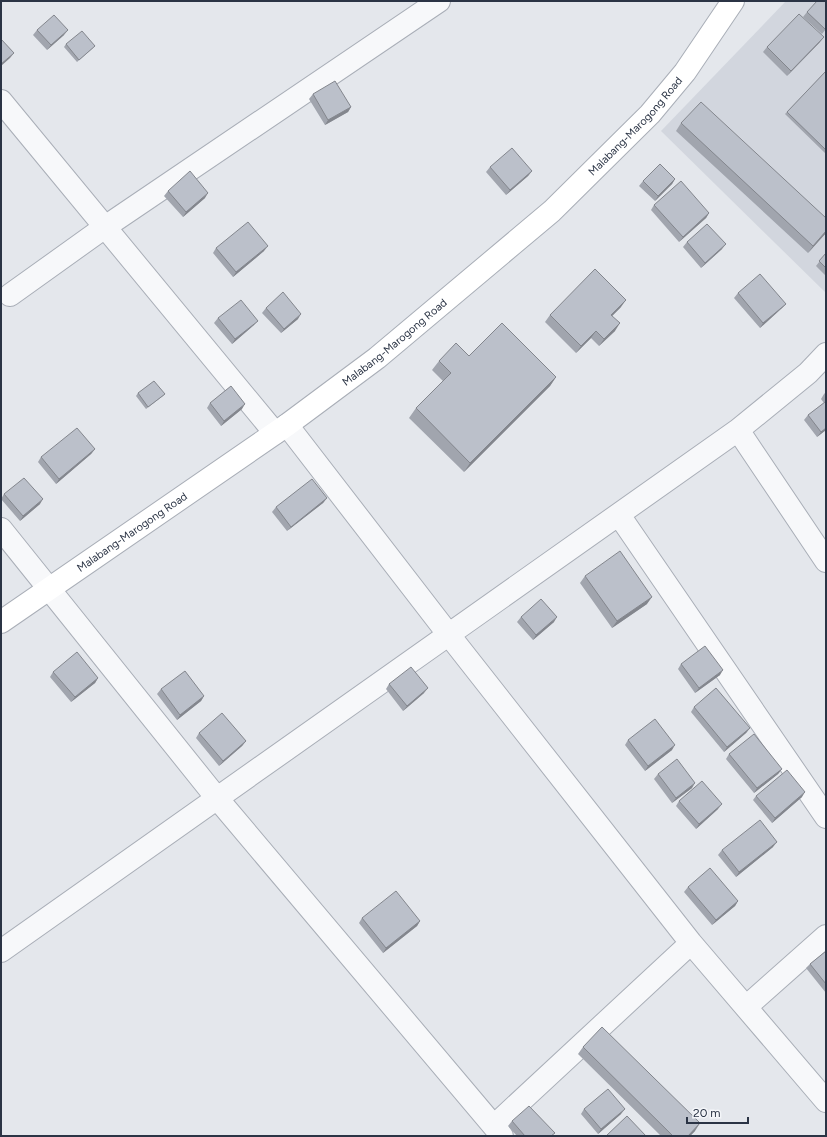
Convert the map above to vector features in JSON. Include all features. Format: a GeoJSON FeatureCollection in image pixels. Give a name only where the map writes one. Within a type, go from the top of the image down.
{"type":"FeatureCollection","features":[{"type":"Feature","properties":{"kind":"main road","name":"Malabang-Marogong Road"},"geometry":{"type":"LineString","coordinates":[[1,622],[50,590],[281,429],[377,358],[552,211],[650,114],[685,72],[733,1]]}},
{"type":"Feature","properties":{"kind":"street"},"geometry":{"type":"LineString","coordinates":[[10,295],[105,227],[439,1]]}},
{"type":"Feature","properties":{"kind":"street"},"geometry":{"type":"LineString","coordinates":[[1,101],[105,227],[281,429],[449,635],[691,943],[826,1101]]}},
{"type":"Feature","properties":{"kind":"street"},"geometry":{"type":"LineString","coordinates":[[1,951],[738,430],[808,373],[826,354]]}},
{"type":"Feature","properties":{"kind":"street"},"geometry":{"type":"LineString","coordinates":[[738,430],[826,561]]}},
{"type":"Feature","properties":{"kind":"street"},"geometry":{"type":"LineString","coordinates":[[619,515],[826,817]]}},
{"type":"Feature","properties":{"kind":"street"},"geometry":{"type":"LineString","coordinates":[[1,529],[216,798],[498,1131],[691,943]]}},
{"type":"Feature","properties":{"kind":"street"},"geometry":{"type":"LineString","coordinates":[[746,1007],[826,936]]}},
{"type":"Feature","properties":{"kind":"shaded area"},"geometry":{"type":"Polygon","coordinates":[[[786,1],[826,1],[826,293],[661,131],[786,1]]]}},
{"type":"Feature","properties":{"kind":"building"},"geometry":{"type":"Polygon","coordinates":[[[817,1],[826,1],[825,29],[807,12],[817,1]]]}},
{"type":"Feature","properties":{"kind":"building"},"geometry":{"type":"Polygon","coordinates":[[[799,14],[824,37],[791,71],[767,47],[799,14]]]}},
{"type":"Feature","properties":{"kind":"building"},"geometry":{"type":"Polygon","coordinates":[[[54,15],[68,30],[51,45],[37,30],[54,15]]]}},
{"type":"Feature","properties":{"kind":"building"},"geometry":{"type":"Polygon","coordinates":[[[82,31],[95,46],[79,60],[66,44],[82,31]]]}},
{"type":"Feature","properties":{"kind":"building"},"geometry":{"type":"Polygon","coordinates":[[[1,39],[14,53],[1,64],[1,39]]]}},
{"type":"Feature","properties":{"kind":"building"},"geometry":{"type":"Polygon","coordinates":[[[826,71],[826,150],[787,112],[826,71]]]}},
{"type":"Feature","properties":{"kind":"building"},"geometry":{"type":"Polygon","coordinates":[[[335,81],[351,107],[328,120],[313,94],[335,81]]]}},
{"type":"Feature","properties":{"kind":"building"},"geometry":{"type":"Polygon","coordinates":[[[701,102],[826,218],[826,231],[813,246],[681,123],[701,102]]]}},
{"type":"Feature","properties":{"kind":"building"},"geometry":{"type":"Polygon","coordinates":[[[512,148],[532,171],[510,190],[490,167],[512,148]]]}},
{"type":"Feature","properties":{"kind":"building"},"geometry":{"type":"Polygon","coordinates":[[[660,164],[675,179],[658,196],[643,181],[660,164]]]}},
{"type":"Feature","properties":{"kind":"building"},"geometry":{"type":"Polygon","coordinates":[[[190,171],[208,193],[186,212],[168,191],[190,171]]]}},
{"type":"Feature","properties":{"kind":"building"},"geometry":{"type":"Polygon","coordinates":[[[681,181],[709,213],[683,237],[654,205],[681,181]]]}},
{"type":"Feature","properties":{"kind":"building"},"geometry":{"type":"Polygon","coordinates":[[[248,222],[268,246],[236,272],[216,248],[248,222]]]}},
{"type":"Feature","properties":{"kind":"building"},"geometry":{"type":"Polygon","coordinates":[[[707,224],[726,244],[705,263],[687,242],[707,224]]]}},
{"type":"Feature","properties":{"kind":"building"},"geometry":{"type":"Polygon","coordinates":[[[826,253],[826,268],[819,261],[826,253]]]}},
{"type":"Feature","properties":{"kind":"building"},"geometry":{"type":"Polygon","coordinates":[[[595,269],[626,300],[611,315],[620,323],[604,339],[596,331],[581,346],[550,315],[595,269]]]}},
{"type":"Feature","properties":{"kind":"building"},"geometry":{"type":"Polygon","coordinates":[[[760,274],[786,304],[763,323],[738,293],[760,274]]]}},
{"type":"Feature","properties":{"kind":"building"},"geometry":{"type":"Polygon","coordinates":[[[283,292],[301,314],[284,329],[266,308],[283,292]]]}},
{"type":"Feature","properties":{"kind":"building"},"geometry":{"type":"Polygon","coordinates":[[[241,300],[258,321],[235,339],[218,318],[241,300]]]}},
{"type":"Feature","properties":{"kind":"building"},"geometry":{"type":"Polygon","coordinates":[[[502,323],[556,377],[470,463],[416,408],[451,373],[439,361],[456,343],[469,356],[502,323]]]}},
{"type":"Feature","properties":{"kind":"building"},"geometry":{"type":"Polygon","coordinates":[[[154,381],[165,394],[148,407],[138,393],[154,381]]]}},
{"type":"Feature","properties":{"kind":"building"},"geometry":{"type":"Polygon","coordinates":[[[231,386],[245,404],[224,421],[210,403],[231,386]]]}},
{"type":"Feature","properties":{"kind":"building"},"geometry":{"type":"Polygon","coordinates":[[[825,402],[826,428],[821,432],[808,415],[825,402]]]}},
{"type":"Feature","properties":{"kind":"building"},"geometry":{"type":"Polygon","coordinates":[[[77,428],[95,449],[59,479],[41,457],[77,428]]]}},
{"type":"Feature","properties":{"kind":"building"},"geometry":{"type":"Polygon","coordinates":[[[24,478],[43,499],[23,516],[4,494],[24,478]]]}},
{"type":"Feature","properties":{"kind":"building"},"geometry":{"type":"Polygon","coordinates":[[[312,479],[327,498],[291,527],[276,507],[312,479]]]}},
{"type":"Feature","properties":{"kind":"building"},"geometry":{"type":"Polygon","coordinates":[[[620,551],[652,597],[617,621],[585,576],[620,551]]]}},
{"type":"Feature","properties":{"kind":"building"},"geometry":{"type":"Polygon","coordinates":[[[541,599],[557,617],[536,635],[521,617],[541,599]]]}},
{"type":"Feature","properties":{"kind":"building"},"geometry":{"type":"Polygon","coordinates":[[[705,646],[723,670],[699,688],[681,664],[705,646]]]}},
{"type":"Feature","properties":{"kind":"building"},"geometry":{"type":"Polygon","coordinates":[[[77,652],[98,678],[75,697],[53,672],[77,652]]]}},
{"type":"Feature","properties":{"kind":"building"},"geometry":{"type":"Polygon","coordinates":[[[411,667],[428,688],[407,706],[389,684],[411,667]]]}},
{"type":"Feature","properties":{"kind":"building"},"geometry":{"type":"Polygon","coordinates":[[[185,671],[204,696],[180,715],[161,689],[185,671]]]}},
{"type":"Feature","properties":{"kind":"building"},"geometry":{"type":"Polygon","coordinates":[[[716,688],[750,728],[727,747],[694,707],[716,688]]]}},
{"type":"Feature","properties":{"kind":"building"},"geometry":{"type":"Polygon","coordinates":[[[222,713],[246,741],[223,761],[199,733],[222,713]]]}},
{"type":"Feature","properties":{"kind":"building"},"geometry":{"type":"Polygon","coordinates":[[[655,719],[675,745],[648,766],[628,740],[655,719]]]}},
{"type":"Feature","properties":{"kind":"building"},"geometry":{"type":"Polygon","coordinates":[[[754,734],[782,769],[757,788],[729,754],[754,734]]]}},
{"type":"Feature","properties":{"kind":"building"},"geometry":{"type":"Polygon","coordinates":[[[677,759],[695,783],[676,798],[658,774],[677,759]]]}},
{"type":"Feature","properties":{"kind":"building"},"geometry":{"type":"Polygon","coordinates":[[[787,770],[805,792],[775,818],[756,796],[787,770]]]}},
{"type":"Feature","properties":{"kind":"building"},"geometry":{"type":"Polygon","coordinates":[[[702,781],[722,804],[699,824],[679,801],[702,781]]]}},
{"type":"Feature","properties":{"kind":"building"},"geometry":{"type":"Polygon","coordinates":[[[760,820],[777,842],[739,872],[722,850],[760,820]]]}},
{"type":"Feature","properties":{"kind":"building"},"geometry":{"type":"Polygon","coordinates":[[[710,868],[738,901],[716,920],[688,887],[710,868]]]}},
{"type":"Feature","properties":{"kind":"building"},"geometry":{"type":"Polygon","coordinates":[[[396,891],[420,921],[386,948],[362,918],[396,891]]]}},
{"type":"Feature","properties":{"kind":"building"},"geometry":{"type":"Polygon","coordinates":[[[826,951],[826,984],[810,964],[826,951]]]}},
{"type":"Feature","properties":{"kind":"building"},"geometry":{"type":"Polygon","coordinates":[[[602,1027],[700,1123],[688,1136],[673,1136],[583,1047],[602,1027]]]}},
{"type":"Feature","properties":{"kind":"building"},"geometry":{"type":"Polygon","coordinates":[[[608,1089],[625,1109],[601,1129],[584,1109],[608,1089]]]}},
{"type":"Feature","properties":{"kind":"building"},"geometry":{"type":"Polygon","coordinates":[[[529,1106],[555,1133],[551,1136],[525,1136],[512,1121],[529,1106]]]}},
{"type":"Feature","properties":{"kind":"building"},"geometry":{"type":"Polygon","coordinates":[[[627,1116],[646,1136],[606,1136],[627,1116]]]}}]}
